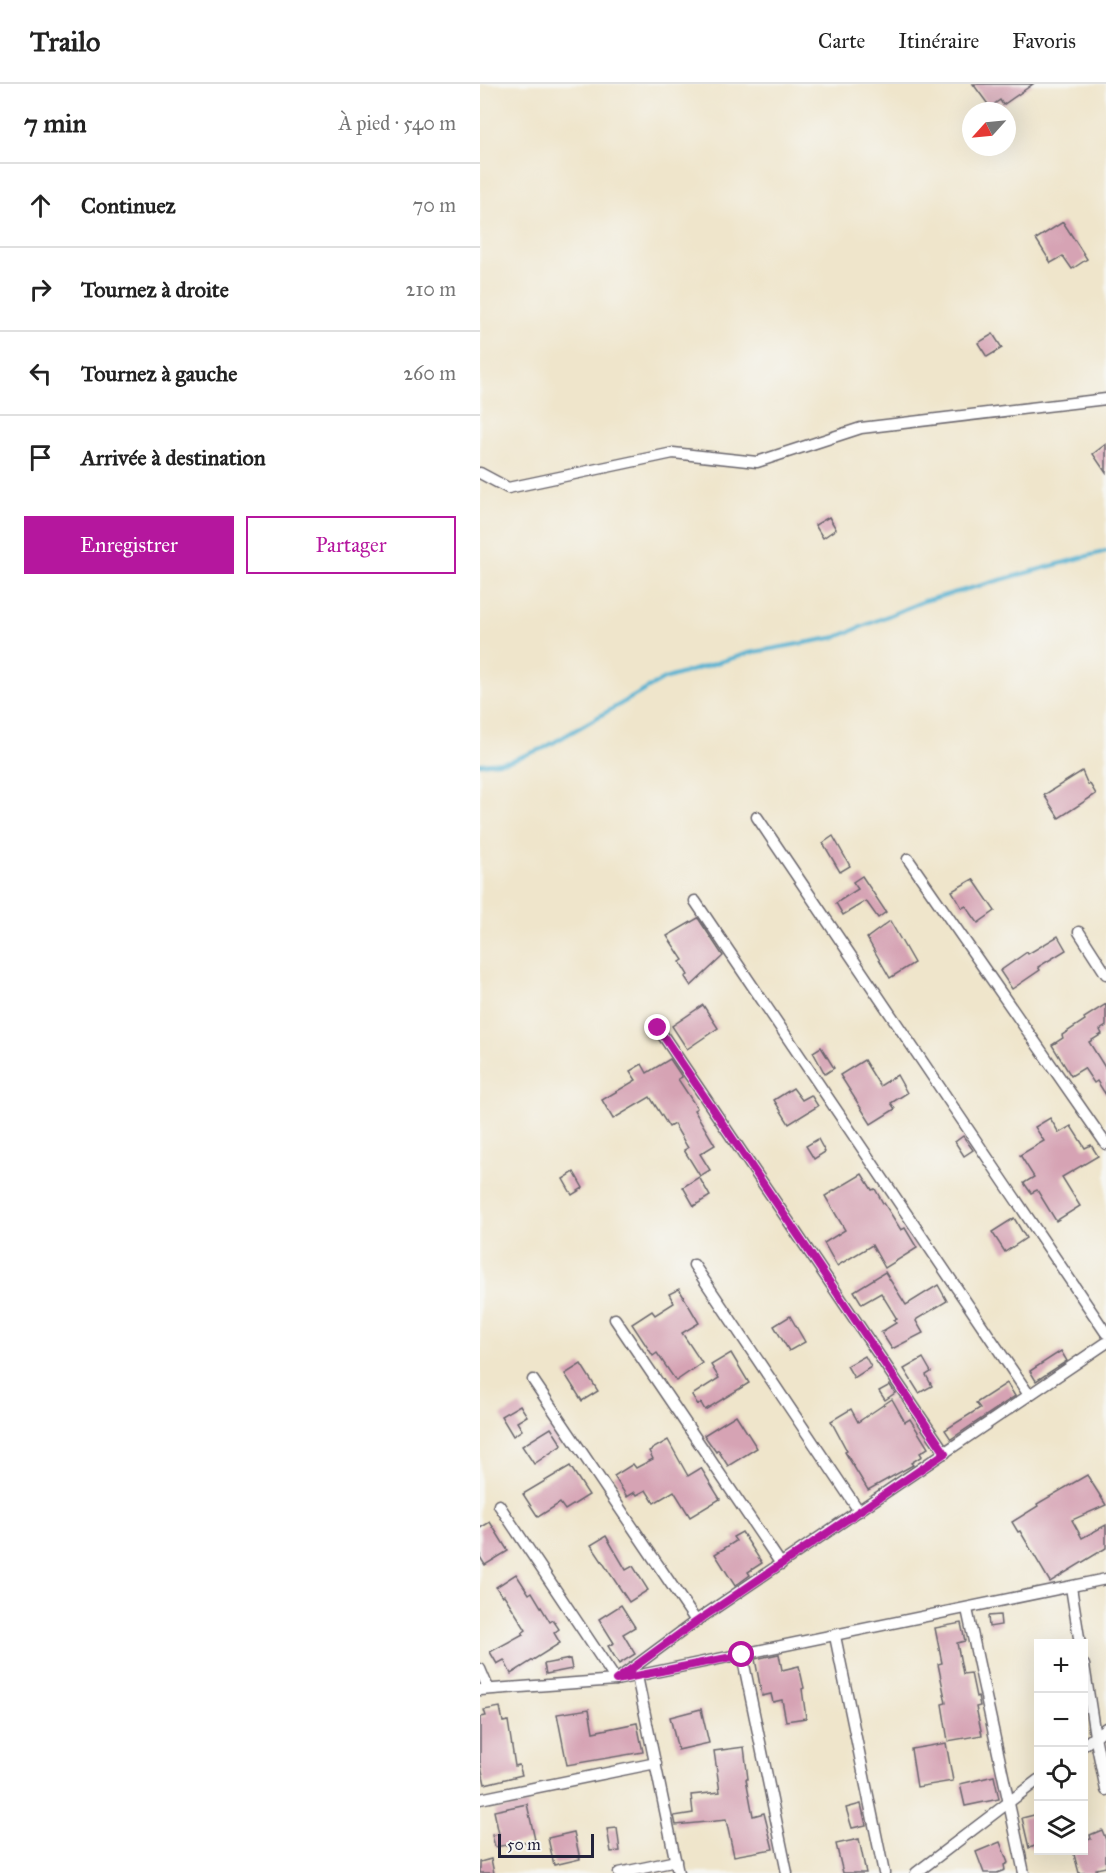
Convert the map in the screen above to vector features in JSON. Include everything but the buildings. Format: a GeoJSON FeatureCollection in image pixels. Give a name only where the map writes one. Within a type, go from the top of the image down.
{"type":"FeatureCollection","features":[{"type":"Feature","properties":{"kind":"street"},"geometry":{"type":"LineString","coordinates":[[480,474],[508,488],[673,453],[757,462],[861,428],[1106,399]]}},
{"type":"Feature","properties":{"kind":"street"},"geometry":{"type":"LineString","coordinates":[[757,816],[1106,1333]]}},
{"type":"Feature","properties":{"kind":"street"},"geometry":{"type":"LineString","coordinates":[[908,860],[1106,1144]]}},
{"type":"Feature","properties":{"kind":"street"},"geometry":{"type":"LineString","coordinates":[[695,901],[1029,1395]]}},
{"type":"Feature","properties":{"kind":"street"},"geometry":{"type":"LineString","coordinates":[[1079,932],[1106,974]]}},
{"type":"Feature","properties":{"kind":"street"},"geometry":{"type":"LineString","coordinates":[[658,1028],[945,1453]]}},
{"type":"Feature","properties":{"kind":"street"},"geometry":{"type":"LineString","coordinates":[[694,1265],[859,1511]]}},
{"type":"Feature","properties":{"kind":"street"},"geometry":{"type":"LineString","coordinates":[[615,1319],[781,1564]]}},
{"type":"Feature","properties":{"kind":"street"},"geometry":{"type":"LineString","coordinates":[[616,1680],[696,1622],[1106,1343]]}},
{"type":"Feature","properties":{"kind":"street"},"geometry":{"type":"LineString","coordinates":[[533,1380],[696,1622]]}},
{"type":"Feature","properties":{"kind":"street"},"geometry":{"type":"LineString","coordinates":[[499,1505],[616,1680]]}},
{"type":"Feature","properties":{"kind":"street"},"geometry":{"type":"LineString","coordinates":[[480,1669],[484,1689],[616,1680],[1106,1579]]}},
{"type":"Feature","properties":{"kind":"street"},"geometry":{"type":"LineString","coordinates":[[1071,1587],[1079,1639]]}},
{"type":"Feature","properties":{"kind":"street"},"geometry":{"type":"LineString","coordinates":[[967,1609],[1024,1873]]}},
{"type":"Feature","properties":{"kind":"street"},"geometry":{"type":"LineString","coordinates":[[835,1636],[884,1873]]}},
{"type":"Feature","properties":{"kind":"street"},"geometry":{"type":"LineString","coordinates":[[742,1655],[787,1873]]}},
{"type":"Feature","properties":{"kind":"street"},"geometry":{"type":"LineString","coordinates":[[637,1676],[678,1873]]}},
{"type":"Feature","properties":{"kind":"street"},"geometry":{"type":"LineString","coordinates":[[1088,1693],[1106,1791]]}},
{"type":"Feature","properties":{"kind":"street"},"geometry":{"type":"LineString","coordinates":[[1088,1741],[1106,1728]]}},
{"type":"Feature","properties":{"kind":"street"},"geometry":{"type":"LineString","coordinates":[[480,1799],[656,1763]]}},
{"type":"Feature","properties":{"kind":"street"},"geometry":{"type":"LineString","coordinates":[[916,1873],[1034,1783]]}},
{"type":"Feature","properties":{"kind":"street"},"geometry":{"type":"LineString","coordinates":[[619,1873],[676,1861]]}},
{"type":"Feature","properties":{"kind":"waterway"},"geometry":{"type":"LineString","coordinates":[[480,764],[509,761],[544,748],[664,679],[749,653],[837,637],[924,601],[1106,551]]}},
{"type":"Feature","properties":{"kind":"route"},"geometry":{"type":"LineString","coordinates":[[658,1028],[945,1453],[696,1622],[616,1680],[742,1655]]}}]}
